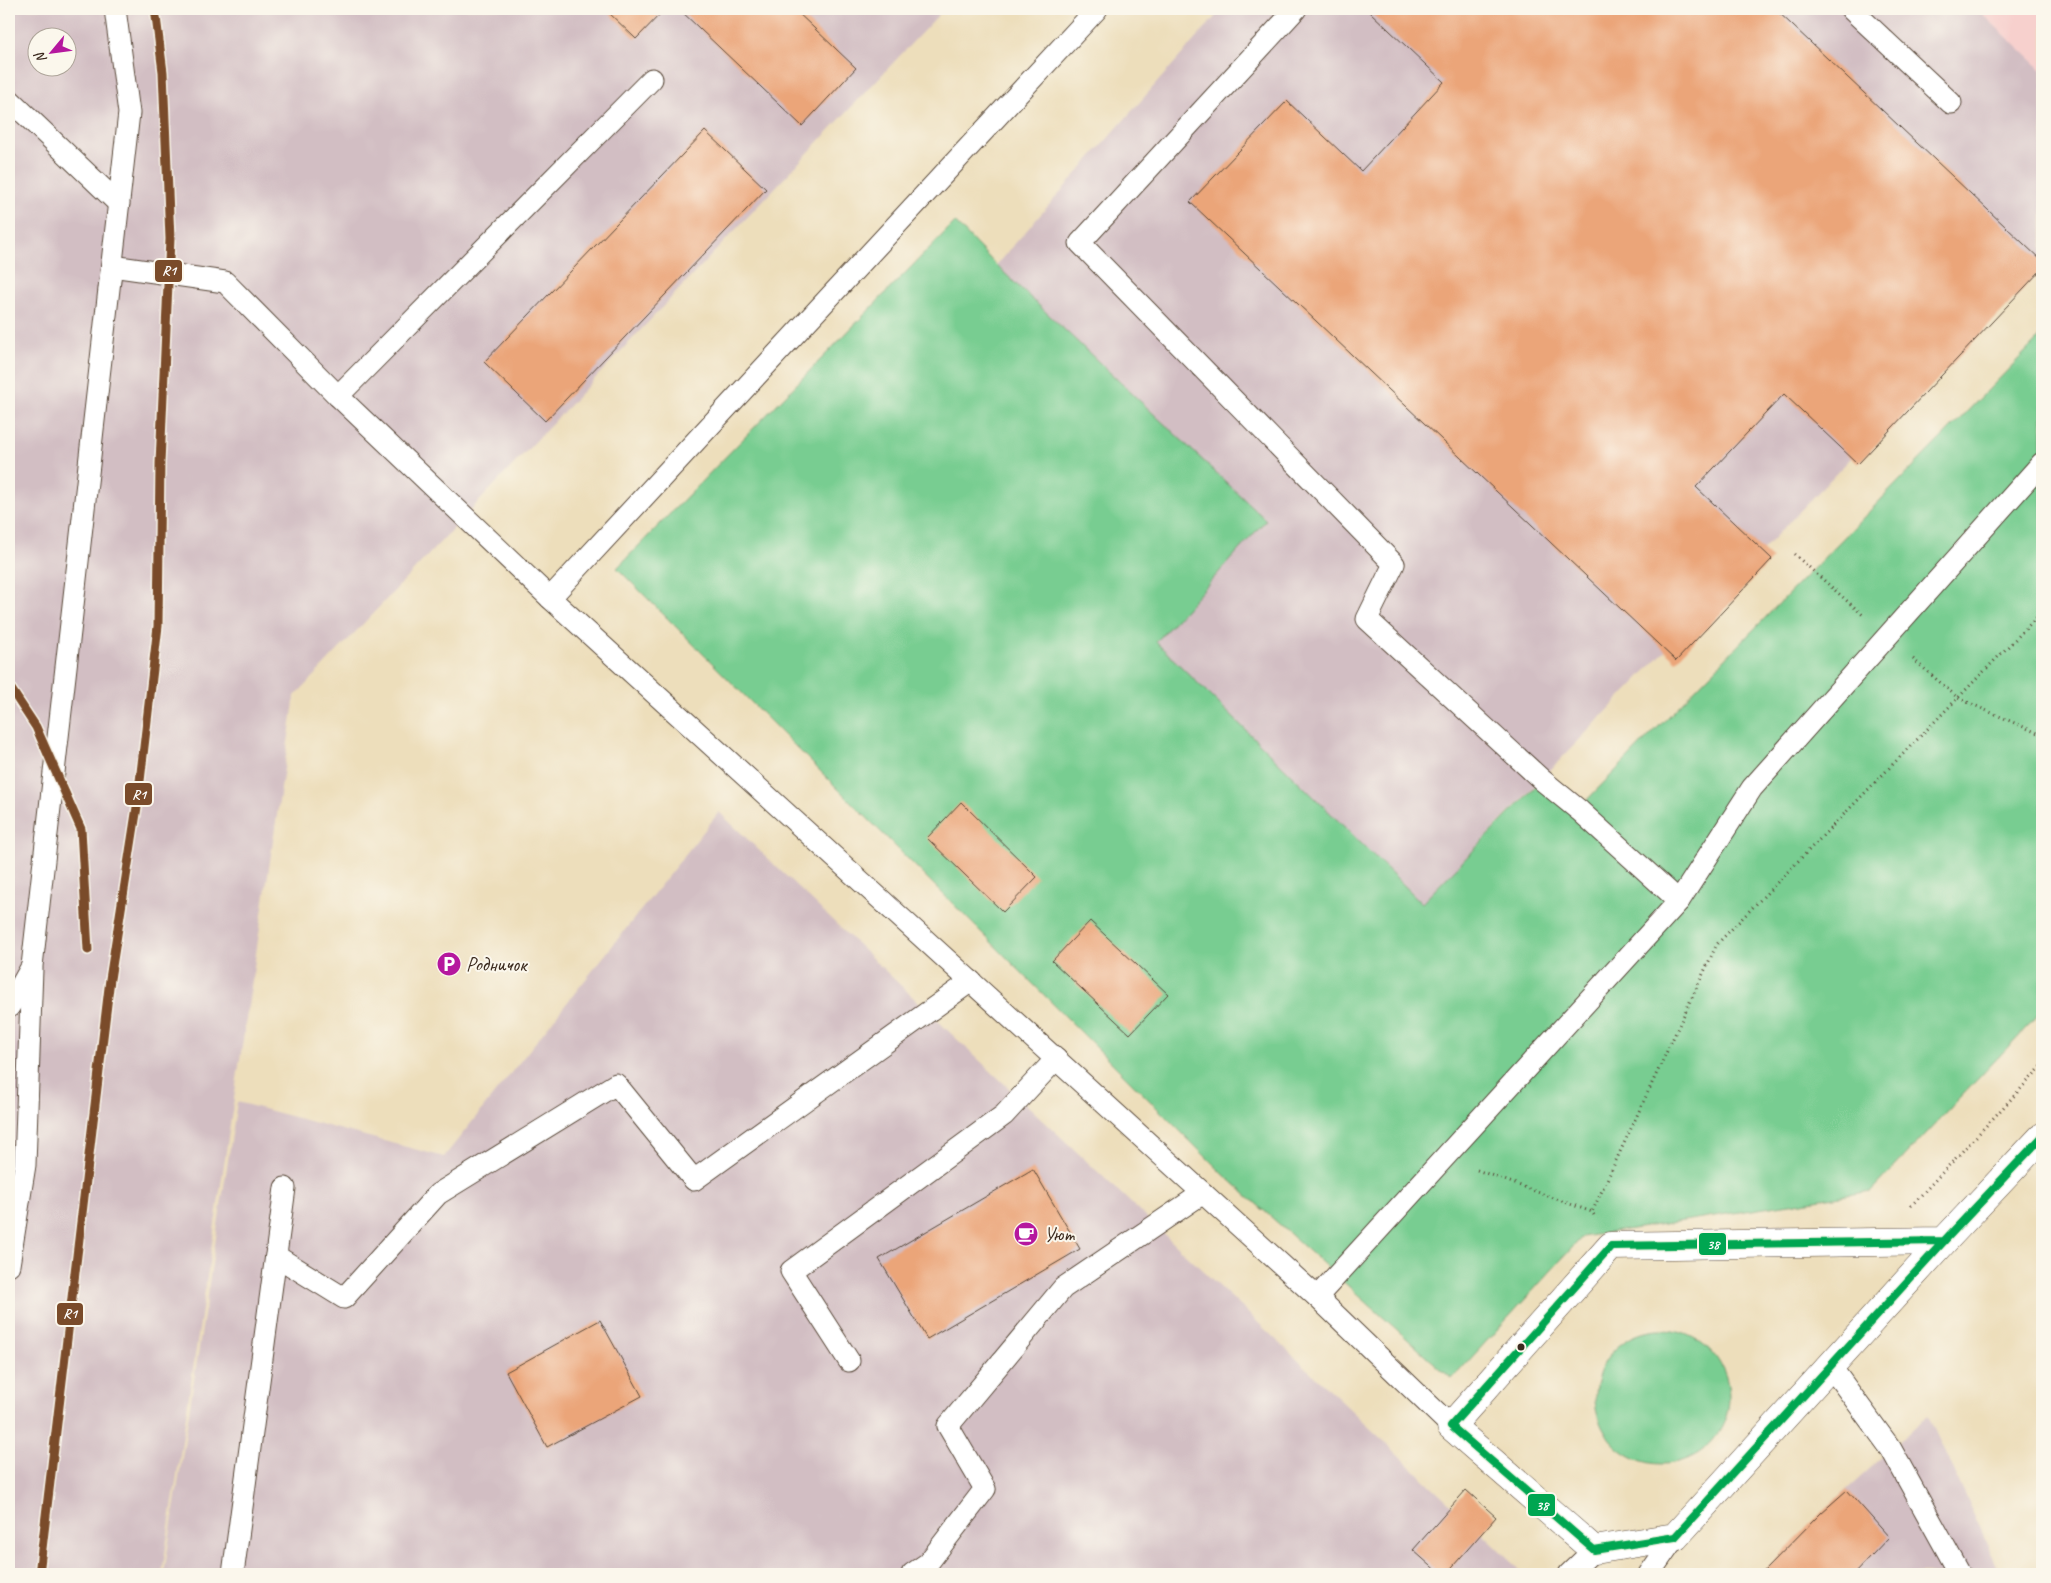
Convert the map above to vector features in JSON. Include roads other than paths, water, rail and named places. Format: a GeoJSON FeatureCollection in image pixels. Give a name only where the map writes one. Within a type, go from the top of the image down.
{"type":"FeatureCollection","features":[{"type":"Feature","properties":{"kind":"street"},"geometry":{"type":"LineString","coordinates":[[1944,1242],[1610,1246],[1451,1426],[1594,1550],[1675,1537],[2042,1137]]}},
{"type":"Feature","properties":{"kind":"lane"},"geometry":{"type":"LineString","coordinates":[[9,1266],[25,1165],[32,966],[129,113],[115,9]]}},
{"type":"Feature","properties":{"kind":"lane"},"geometry":{"type":"LineString","coordinates":[[550,598],[1096,9]]}},
{"type":"Feature","properties":{"kind":"lane"},"geometry":{"type":"LineString","coordinates":[[1296,9],[1080,243],[1394,564],[1367,618],[1542,780],[1580,811],[1679,901]]}},
{"type":"Feature","properties":{"kind":"lane"},"geometry":{"type":"LineString","coordinates":[[1851,9],[1951,103]]}},
{"type":"Feature","properties":{"kind":"lane"},"geometry":{"type":"LineString","coordinates":[[338,396],[652,78]]}},
{"type":"Feature","properties":{"kind":"lane"},"geometry":{"type":"LineString","coordinates":[[9,99],[119,204]]}},
{"type":"Feature","properties":{"kind":"lane"},"geometry":{"type":"LineString","coordinates":[[112,266],[225,282],[338,396],[550,598],[1317,1297],[1451,1426]]}},
{"type":"Feature","properties":{"kind":"lane"},"geometry":{"type":"LineString","coordinates":[[1317,1297],[1679,901],[1752,788],[2042,464]]}},
{"type":"Feature","properties":{"kind":"lane"},"geometry":{"type":"LineString","coordinates":[[9,1007],[32,966]]}},
{"type":"Feature","properties":{"kind":"lane"},"geometry":{"type":"LineString","coordinates":[[276,1256],[344,1298],[438,1194],[616,1084],[694,1180],[971,981]]}},
{"type":"Feature","properties":{"kind":"lane"},"geometry":{"type":"LineString","coordinates":[[850,1360],[791,1271],[1004,1115],[1056,1059]]}},
{"type":"Feature","properties":{"kind":"lane"},"geometry":{"type":"LineString","coordinates":[[233,1574],[285,1188]]}},
{"type":"Feature","properties":{"kind":"lane"},"geometry":{"type":"LineString","coordinates":[[912,1574],[928,1563],[985,1489],[948,1426],[1063,1288],[1203,1193]]}},
{"type":"Feature","properties":{"kind":"lane"},"geometry":{"type":"LineString","coordinates":[[1831,1367],[1891,1449],[1960,1574]]}},
{"type":"Feature","properties":{"kind":"lane"},"geometry":{"type":"LineString","coordinates":[[1649,1574],[1675,1537]]}},
{"type":"Feature","properties":{"kind":"lane"},"geometry":{"type":"LineString","coordinates":[[1569,1574],[1594,1550]]}},
{"type":"Feature","properties":{"kind":"place","name":"Родничок"},"geometry":{"type":"Point","coordinates":[449,964]}},
{"type":"Feature","properties":{"kind":"place","name":"Уют"},"geometry":{"type":"Point","coordinates":[1026,1234]}}]}
